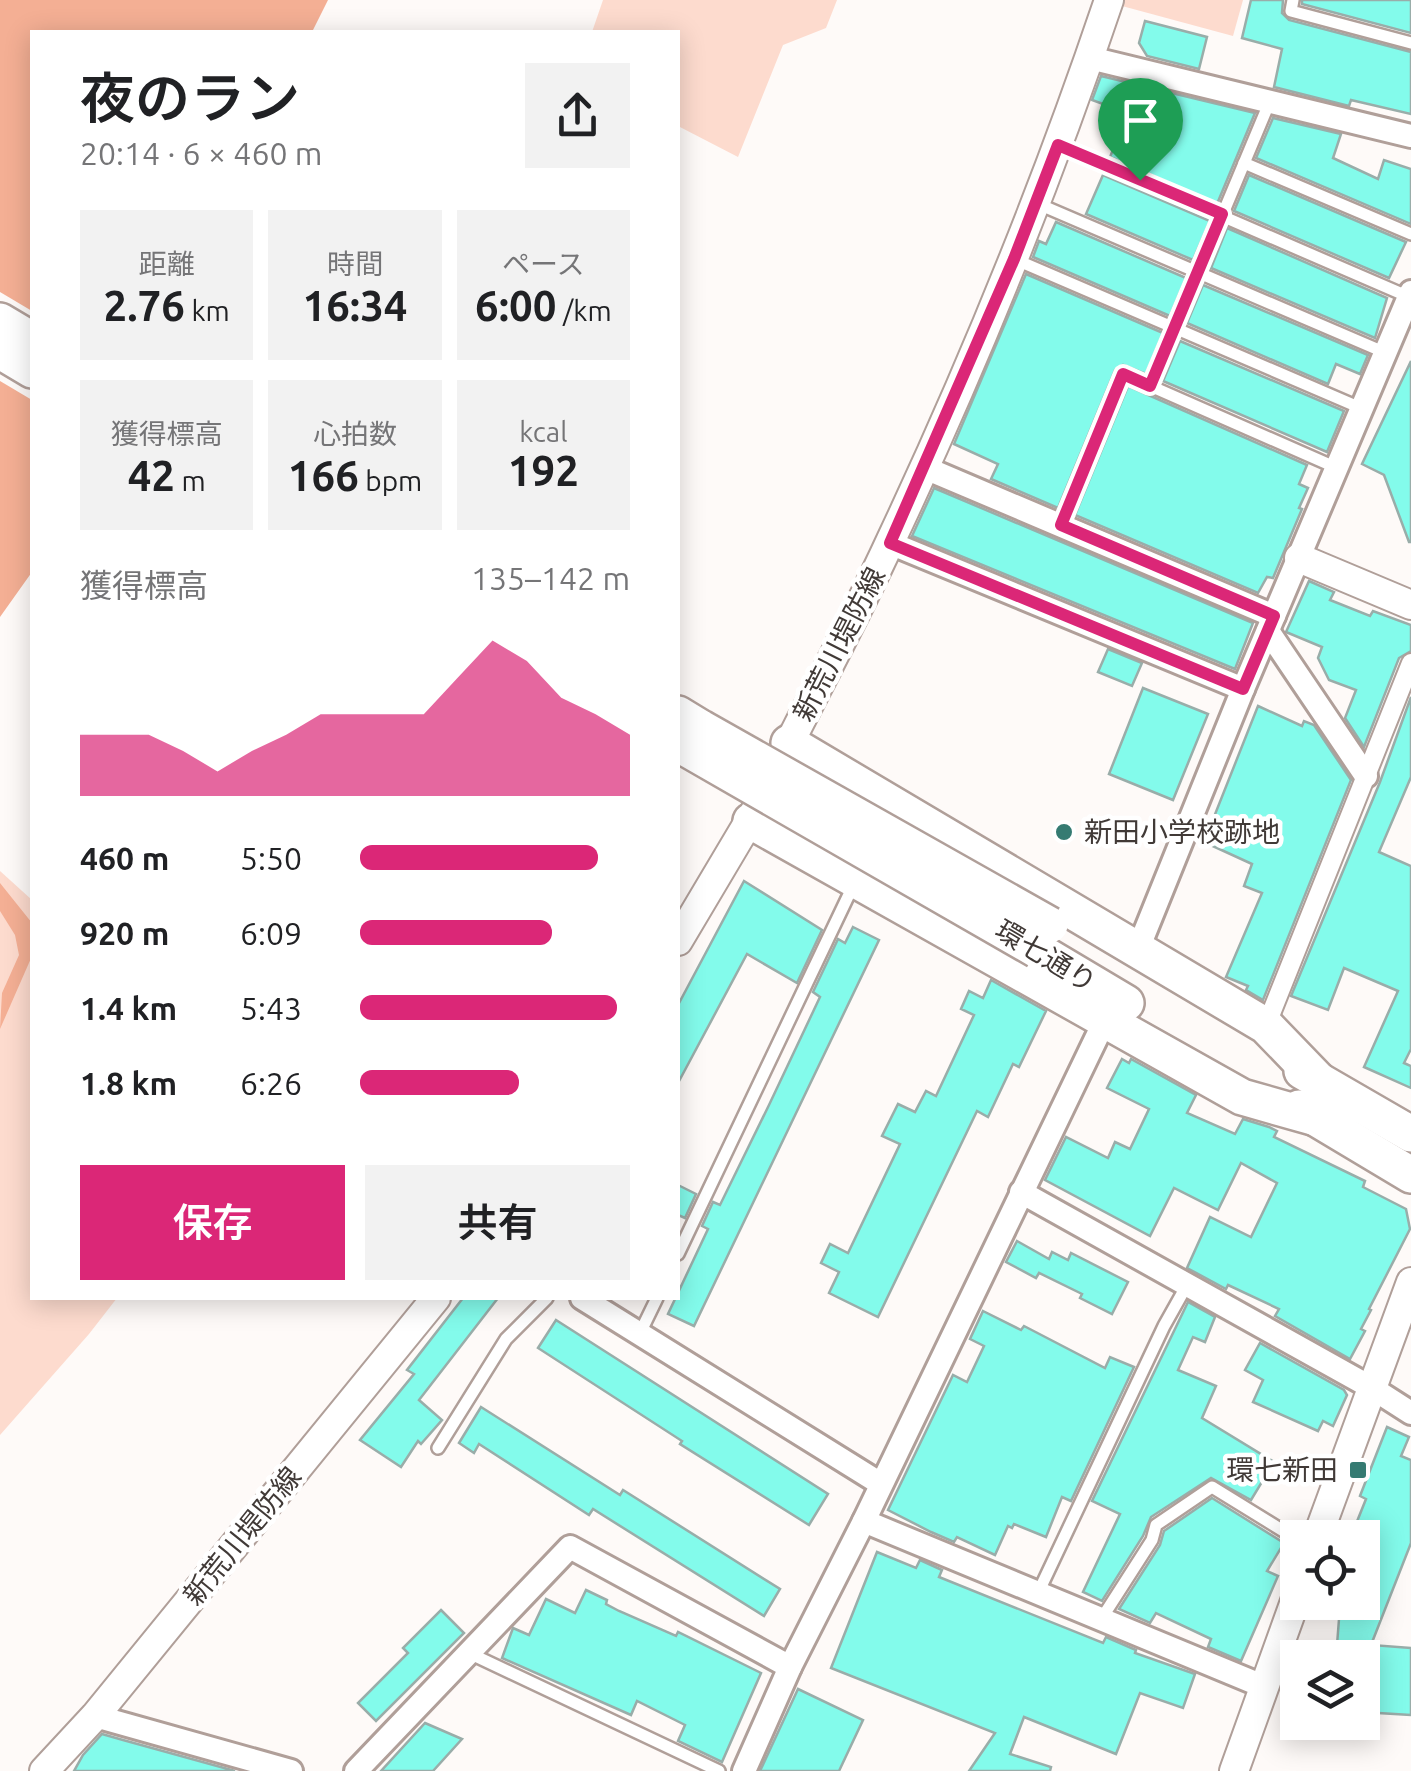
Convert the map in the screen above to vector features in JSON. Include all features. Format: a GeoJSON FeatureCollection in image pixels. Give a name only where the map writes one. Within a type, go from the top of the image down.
{"type":"FeatureCollection","features":[{"type":"Feature","properties":{"kind":"main road"},"geometry":{"type":"LineString","coordinates":[[0,321],[30,339]]}},
{"type":"Feature","properties":{"kind":"main road"},"geometry":{"type":"LineString","coordinates":[[0,352],[30,369]]}},
{"type":"Feature","properties":{"kind":"main road","name":"環七通り"},"geometry":{"type":"LineString","coordinates":[[685,730],[1043,938],[1320,1082],[1411,1134]]}},
{"type":"Feature","properties":{"kind":"main road"},"geometry":{"type":"LineString","coordinates":[[789,743],[1266,1026],[1320,1082]]}},
{"type":"Feature","properties":{"kind":"main road"},"geometry":{"type":"LineString","coordinates":[[751,821],[1242,1096],[1316,1118]]}},
{"type":"Feature","properties":{"kind":"main road","name":"環七通り"},"geometry":{"type":"LineString","coordinates":[[1043,938],[1316,1118],[1411,1175]]}},
{"type":"Feature","properties":{"kind":"street","name":"新荒川堤防線"},"geometry":{"type":"LineString","coordinates":[[680,936],[751,821],[890,543],[1014,259],[1109,0]]}},
{"type":"Feature","properties":{"kind":"street"},"geometry":{"type":"LineString","coordinates":[[1090,58],[1411,136]]}},
{"type":"Feature","properties":{"kind":"street"},"geometry":{"type":"LineString","coordinates":[[1138,949],[1410,295]]}},
{"type":"Feature","properties":{"kind":"street"},"geometry":{"type":"LineString","coordinates":[[923,466],[1271,623],[1366,776]]}},
{"type":"Feature","properties":{"kind":"street"},"geometry":{"type":"LineString","coordinates":[[890,543],[1243,689]]}},
{"type":"Feature","properties":{"kind":"street"},"geometry":{"type":"LineString","coordinates":[[1299,558],[1411,604]]}},
{"type":"Feature","properties":{"kind":"street"},"geometry":{"type":"LineString","coordinates":[[1266,1026],[1411,663]]}},
{"type":"Feature","properties":{"kind":"street"},"geometry":{"type":"LineString","coordinates":[[744,1771],[790,1667],[1106,1018]]}},
{"type":"Feature","properties":{"kind":"street"},"geometry":{"type":"LineString","coordinates":[[1021,1192],[1411,1413]]}},
{"type":"Feature","properties":{"kind":"street"},"geometry":{"type":"LineString","coordinates":[[1324,1520],[1411,1282]]}},
{"type":"Feature","properties":{"kind":"street","name":"新荒川堤防線"},"geometry":{"type":"LineString","coordinates":[[44,1771],[94,1716],[434,1300]]}},
{"type":"Feature","properties":{"kind":"street"},"geometry":{"type":"LineString","coordinates":[[585,1300],[881,1484]]}},
{"type":"Feature","properties":{"kind":"street"},"geometry":{"type":"LineString","coordinates":[[864,1521],[1265,1687]]}},
{"type":"Feature","properties":{"kind":"street"},"geometry":{"type":"LineString","coordinates":[[356,1771],[570,1547],[790,1667]]}},
{"type":"Feature","properties":{"kind":"street"},"geometry":{"type":"LineString","coordinates":[[1234,1771],[1289,1620]]}},
{"type":"Feature","properties":{"kind":"street"},"geometry":{"type":"LineString","coordinates":[[94,1716],[291,1771]]}},
{"type":"Feature","properties":{"kind":"lane"},"geometry":{"type":"LineString","coordinates":[[1293,0],[1291,10],[1411,43]]}},
{"type":"Feature","properties":{"kind":"lane"},"geometry":{"type":"LineString","coordinates":[[1150,386],[1270,101]]}},
{"type":"Feature","properties":{"kind":"lane"},"geometry":{"type":"LineString","coordinates":[[1058,145],[1410,295]]}},
{"type":"Feature","properties":{"kind":"lane"},"geometry":{"type":"LineString","coordinates":[[1244,162],[1411,234]]}},
{"type":"Feature","properties":{"kind":"lane"},"geometry":{"type":"LineString","coordinates":[[1036,203],[1386,353]]}},
{"type":"Feature","properties":{"kind":"lane"},"geometry":{"type":"LineString","coordinates":[[1014,259],[1363,409]]}},
{"type":"Feature","properties":{"kind":"lane"},"geometry":{"type":"LineString","coordinates":[[1061,525],[1123,374],[1337,468]]}},
{"type":"Feature","properties":{"kind":"lane"},"geometry":{"type":"LineString","coordinates":[[680,1250],[853,886]]}},
{"type":"Feature","properties":{"kind":"lane"},"geometry":{"type":"LineString","coordinates":[[1038,1593],[1187,1285]]}},
{"type":"Feature","properties":{"kind":"lane"},"geometry":{"type":"LineString","coordinates":[[438,1448],[506,1340],[545,1300]]}},
{"type":"Feature","properties":{"kind":"lane"},"geometry":{"type":"LineString","coordinates":[[640,1333],[656,1300]]}},
{"type":"Feature","properties":{"kind":"lane"},"geometry":{"type":"LineString","coordinates":[[1100,1621],[1152,1540],[1156,1525],[1212,1487],[1280,1529]]}},
{"type":"Feature","properties":{"kind":"lane"},"geometry":{"type":"LineString","coordinates":[[469,1653],[719,1771]]}},
{"type":"Feature","properties":{"kind":"shaded area"},"geometry":{"type":"Polygon","coordinates":[[[0,0],[328,0],[313,30],[30,30],[30,575],[0,617],[0,0]]]}},
{"type":"Feature","properties":{"kind":"shaded area"},"geometry":{"type":"Polygon","coordinates":[[[603,0],[837,0],[826,28],[783,45],[738,157],[680,127],[680,30],[593,30],[603,0]]]}},
{"type":"Feature","properties":{"kind":"shaded area"},"geometry":{"type":"Polygon","coordinates":[[[1124,0],[1243,0],[1233,36],[1122,6],[1124,0]]]}},
{"type":"Feature","properties":{"kind":"shaded area"},"geometry":{"type":"Polygon","coordinates":[[[0,871],[30,898],[30,1300],[115,1300],[0,1435],[0,871]]]}},
{"type":"Feature","properties":{"kind":"shaded area"},"geometry":{"type":"Polygon","coordinates":[[[0,883],[30,920],[30,961],[0,1029],[2,993],[19,955],[15,935],[0,911],[0,883]]]}},
{"type":"Feature","properties":{"kind":"pier"},"geometry":{"type":"Polygon","coordinates":[[[0,292],[30,310],[30,399],[0,381],[0,292]]]}},
{"type":"Feature","properties":{"kind":"building"},"geometry":{"type":"Polygon","coordinates":[[[1251,0],[1283,0],[1282,13],[1289,20],[1411,52],[1411,114],[1351,100],[1349,106],[1274,87],[1282,49],[1242,38],[1251,0]]]}},
{"type":"Feature","properties":{"kind":"building"},"geometry":{"type":"Polygon","coordinates":[[[1302,0],[1411,0],[1411,33],[1302,4],[1302,0]]]}},
{"type":"Feature","properties":{"kind":"building"},"geometry":{"type":"Polygon","coordinates":[[[1145,21],[1207,37],[1199,69],[1147,56],[1139,43],[1145,21]]]}},
{"type":"Feature","properties":{"kind":"building"},"geometry":{"type":"Polygon","coordinates":[[[1101,76],[1255,113],[1217,204],[1110,157],[1128,113],[1092,100],[1101,76]]]}},
{"type":"Feature","properties":{"kind":"building"},"geometry":{"type":"Polygon","coordinates":[[[1273,118],[1341,134],[1333,158],[1378,179],[1384,160],[1411,169],[1411,224],[1256,158],[1273,118]]]}},
{"type":"Feature","properties":{"kind":"building"},"geometry":{"type":"Polygon","coordinates":[[[1103,175],[1210,221],[1193,260],[1086,214],[1103,175]]]}},
{"type":"Feature","properties":{"kind":"building"},"geometry":{"type":"Polygon","coordinates":[[[1249,175],[1406,242],[1389,278],[1234,211],[1249,175]]]}},
{"type":"Feature","properties":{"kind":"building"},"geometry":{"type":"Polygon","coordinates":[[[1056,222],[1186,278],[1170,316],[1033,257],[1039,241],[1046,244],[1056,222]]]}},
{"type":"Feature","properties":{"kind":"building"},"geometry":{"type":"Polygon","coordinates":[[[1227,228],[1387,298],[1375,338],[1211,268],[1227,228]]]}},
{"type":"Feature","properties":{"kind":"building"},"geometry":{"type":"Polygon","coordinates":[[[1026,274],[1163,333],[1146,374],[1123,365],[1115,370],[1058,508],[991,479],[998,464],[954,444],[1026,274]]]}},
{"type":"Feature","properties":{"kind":"building"},"geometry":{"type":"Polygon","coordinates":[[[1203,285],[1368,355],[1360,374],[1336,364],[1328,384],[1187,323],[1203,285]]]}},
{"type":"Feature","properties":{"kind":"building"},"geometry":{"type":"Polygon","coordinates":[[[1180,341],[1344,411],[1327,452],[1163,381],[1180,341]]]}},
{"type":"Feature","properties":{"kind":"building"},"geometry":{"type":"Polygon","coordinates":[[[1411,361],[1409,542],[1384,475],[1362,464],[1411,361]]]}},
{"type":"Feature","properties":{"kind":"building"},"geometry":{"type":"Polygon","coordinates":[[[1128,386],[1307,465],[1299,484],[1308,488],[1299,508],[1302,509],[1273,578],[1267,577],[1258,593],[1075,515],[1128,386]]]}},
{"type":"Feature","properties":{"kind":"building"},"geometry":{"type":"Polygon","coordinates":[[[934,488],[1253,623],[1235,669],[912,536],[934,488]]]}},
{"type":"Feature","properties":{"kind":"building"},"geometry":{"type":"Polygon","coordinates":[[[1309,581],[1334,592],[1330,600],[1370,616],[1373,611],[1411,625],[1411,651],[1399,658],[1364,747],[1345,718],[1356,690],[1329,680],[1318,658],[1322,647],[1286,632],[1309,581]]]}},
{"type":"Feature","properties":{"kind":"building"},"geometry":{"type":"Polygon","coordinates":[[[1108,649],[1142,663],[1132,686],[1098,672],[1108,649]]]}},
{"type":"Feature","properties":{"kind":"building"},"geometry":{"type":"Polygon","coordinates":[[[1143,688],[1208,714],[1173,800],[1109,774],[1143,688]]]}},
{"type":"Feature","properties":{"kind":"building"},"geometry":{"type":"Polygon","coordinates":[[[1411,697],[1411,777],[1379,852],[1411,866],[1411,1049],[1404,1063],[1411,1066],[1411,1088],[1364,1067],[1398,991],[1344,968],[1328,1010],[1291,996],[1411,697]]]}},
{"type":"Feature","properties":{"kind":"building"},"geometry":{"type":"Polygon","coordinates":[[[1258,706],[1302,726],[1304,721],[1314,725],[1351,780],[1263,1000],[1246,990],[1248,986],[1226,977],[1262,893],[1244,886],[1252,864],[1204,842],[1258,706]]]}},
{"type":"Feature","properties":{"kind":"building"},"geometry":{"type":"Polygon","coordinates":[[[744,881],[822,930],[797,983],[747,954],[680,1079],[680,1001],[744,881]]]}},
{"type":"Feature","properties":{"kind":"building"},"geometry":{"type":"Polygon","coordinates":[[[853,927],[879,940],[694,1326],[668,1314],[675,1300],[680,1300],[680,1288],[708,1229],[702,1226],[713,1202],[720,1205],[769,1105],[820,997],[813,992],[838,939],[845,943],[853,927]]]}},
{"type":"Feature","properties":{"kind":"building"},"geometry":{"type":"Polygon","coordinates":[[[991,980],[1046,1011],[1019,1067],[1013,1064],[988,1117],[977,1111],[878,1317],[829,1293],[839,1272],[821,1263],[830,1244],[848,1253],[900,1144],[882,1136],[898,1104],[915,1112],[926,1091],[936,1096],[974,1015],[961,1009],[969,991],[983,998],[991,980]]]}},
{"type":"Feature","properties":{"kind":"building"},"geometry":{"type":"Polygon","coordinates":[[[1122,1059],[1129,1063],[1131,1059],[1196,1095],[1187,1113],[1235,1134],[1243,1119],[1269,1127],[1277,1131],[1274,1137],[1365,1181],[1363,1187],[1406,1209],[1410,1229],[1369,1309],[1361,1329],[1365,1331],[1350,1359],[1275,1316],[1279,1309],[1228,1285],[1226,1289],[1187,1268],[1210,1217],[1251,1237],[1277,1183],[1241,1163],[1218,1210],[1174,1188],[1150,1236],[1045,1180],[1066,1137],[1108,1158],[1115,1142],[1130,1149],[1149,1109],[1107,1088],[1122,1059]]]}},
{"type":"Feature","properties":{"kind":"building"},"geometry":{"type":"Polygon","coordinates":[[[680,1186],[696,1194],[685,1218],[680,1216],[680,1186]]]}},
{"type":"Feature","properties":{"kind":"building"},"geometry":{"type":"Polygon","coordinates":[[[1017,1241],[1049,1259],[1052,1252],[1068,1260],[1071,1253],[1128,1282],[1112,1314],[1080,1298],[1082,1294],[1039,1273],[1036,1278],[1006,1262],[1017,1241]]]}},
{"type":"Feature","properties":{"kind":"building"},"geometry":{"type":"Polygon","coordinates":[[[461,1300],[496,1300],[419,1400],[442,1420],[421,1444],[418,1441],[401,1467],[360,1440],[414,1374],[407,1370],[461,1300]]]}},
{"type":"Feature","properties":{"kind":"building"},"geometry":{"type":"Polygon","coordinates":[[[1188,1302],[1215,1317],[1205,1342],[1193,1337],[1178,1370],[1216,1386],[1202,1418],[1274,1462],[1251,1500],[1211,1478],[1151,1517],[1102,1601],[1083,1592],[1120,1514],[1092,1501],[1188,1302]]]}},
{"type":"Feature","properties":{"kind":"building"},"geometry":{"type":"Polygon","coordinates":[[[983,1311],[1021,1330],[1024,1326],[1105,1368],[1110,1357],[1134,1367],[1071,1501],[1062,1497],[1046,1537],[1014,1524],[1012,1528],[1008,1526],[995,1555],[957,1537],[954,1542],[888,1510],[953,1375],[967,1382],[984,1346],[970,1339],[983,1311]]]}},
{"type":"Feature","properties":{"kind":"building"},"geometry":{"type":"Polygon","coordinates":[[[556,1320],[828,1494],[809,1525],[538,1348],[556,1320]]]}},
{"type":"Feature","properties":{"kind":"building"},"geometry":{"type":"Polygon","coordinates":[[[1260,1343],[1344,1390],[1347,1395],[1333,1426],[1323,1421],[1318,1431],[1253,1402],[1263,1380],[1245,1370],[1260,1343]]]}},
{"type":"Feature","properties":{"kind":"building"},"geometry":{"type":"Polygon","coordinates":[[[481,1407],[780,1589],[764,1616],[593,1509],[589,1515],[479,1444],[474,1453],[459,1443],[481,1407]]]}},
{"type":"Feature","properties":{"kind":"building"},"geometry":{"type":"Polygon","coordinates":[[[1387,1427],[1409,1437],[1401,1456],[1411,1460],[1411,1543],[1373,1640],[1337,1640],[1339,1620],[1380,1620],[1380,1520],[1358,1520],[1366,1499],[1360,1496],[1387,1427]]]}},
{"type":"Feature","properties":{"kind":"building"},"geometry":{"type":"Polygon","coordinates":[[[1212,1498],[1280,1540],[1280,1550],[1267,1571],[1278,1576],[1241,1661],[1208,1647],[1211,1639],[1156,1613],[1150,1623],[1119,1609],[1160,1545],[1164,1531],[1212,1498]]]}},
{"type":"Feature","properties":{"kind":"building"},"geometry":{"type":"Polygon","coordinates":[[[877,1552],[916,1568],[920,1560],[942,1570],[939,1577],[1103,1643],[1106,1637],[1136,1650],[1135,1653],[1195,1674],[1183,1708],[1140,1693],[1116,1754],[1024,1717],[1010,1754],[1051,1767],[1050,1771],[969,1771],[995,1733],[831,1668],[877,1552]]]}},
{"type":"Feature","properties":{"kind":"building"},"geometry":{"type":"Polygon","coordinates":[[[586,1590],[619,1611],[676,1636],[678,1632],[761,1673],[722,1762],[678,1741],[685,1725],[637,1701],[631,1715],[502,1658],[513,1628],[529,1635],[546,1599],[575,1613],[586,1590]]]}},
{"type":"Feature","properties":{"kind":"building"},"geometry":{"type":"Polygon","coordinates":[[[441,1610],[464,1633],[376,1721],[358,1703],[408,1653],[403,1648],[441,1610]]]}},
{"type":"Feature","properties":{"kind":"building"},"geometry":{"type":"Polygon","coordinates":[[[1380,1646],[1411,1648],[1411,1715],[1380,1713],[1380,1646]]]}},
{"type":"Feature","properties":{"kind":"building"},"geometry":{"type":"Polygon","coordinates":[[[798,1689],[863,1720],[839,1771],[760,1771],[798,1689]]]}},
{"type":"Feature","properties":{"kind":"building"},"geometry":{"type":"Polygon","coordinates":[[[425,1723],[462,1739],[433,1771],[381,1771],[425,1723]]]}},
{"type":"Feature","properties":{"kind":"building"},"geometry":{"type":"Polygon","coordinates":[[[102,1734],[235,1771],[74,1771],[102,1734]]]}},
{"type":"Feature","properties":{"kind":"place","name":"新田小学校跡地"},"geometry":{"type":"Point","coordinates":[1064,832]}},
{"type":"Feature","properties":{"kind":"place","name":"環七新田"},"geometry":{"type":"Point","coordinates":[1358,1470]}},
{"type":"Feature","properties":{"kind":"route"},"geometry":{"type":"LineString","coordinates":[[1058,145],[1140,180],[1222,214],[1150,386],[1123,374],[1061,525],[1274,616],[1243,689],[890,543],[1014,259],[1058,145]]}}]}
